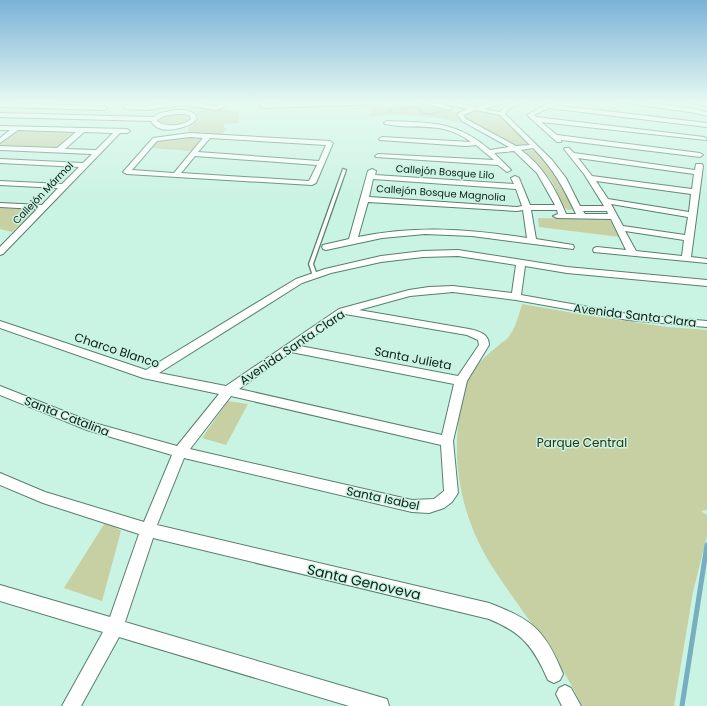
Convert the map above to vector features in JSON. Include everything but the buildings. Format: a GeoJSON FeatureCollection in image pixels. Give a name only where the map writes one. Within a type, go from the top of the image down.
{"type":"FeatureCollection","features":[{"type":"Feature","properties":{"kind":"street"},"geometry":{"type":"LineString","coordinates":[[59,150],[76,135]]}},
{"type":"Feature","properties":{"kind":"street","name":"Callejón Mármol"},"geometry":{"type":"LineString","coordinates":[[0,252],[114,135]]}},
{"type":"Feature","properties":{"kind":"street"},"geometry":{"type":"LineString","coordinates":[[186,135],[208,136],[330,143],[312,183],[127,172],[156,139],[186,135]]}},
{"type":"Feature","properties":{"kind":"street"},"geometry":{"type":"LineString","coordinates":[[382,139],[401,135]]}},
{"type":"Feature","properties":{"kind":"street"},"geometry":{"type":"LineString","coordinates":[[463,135],[489,152],[507,170]]}},
{"type":"Feature","properties":{"kind":"street"},"geometry":{"type":"LineString","coordinates":[[492,135],[514,148],[529,161],[543,177],[563,216]]}},
{"type":"Feature","properties":{"kind":"street"},"geometry":{"type":"LineString","coordinates":[[529,135],[535,146],[562,178],[582,217]]}},
{"type":"Feature","properties":{"kind":"street"},"geometry":{"type":"LineString","coordinates":[[553,135],[561,143]]}},
{"type":"Feature","properties":{"kind":"street"},"geometry":{"type":"LineString","coordinates":[[559,135],[701,155]]}},
{"type":"Feature","properties":{"kind":"street"},"geometry":{"type":"LineString","coordinates":[[608,135],[701,155]]}},
{"type":"Feature","properties":{"kind":"street"},"geometry":{"type":"LineString","coordinates":[[686,259],[694,192],[705,135]]}},
{"type":"Feature","properties":{"kind":"street"},"geometry":{"type":"LineString","coordinates":[[176,175],[208,136]]}},
{"type":"Feature","properties":{"kind":"street"},"geometry":{"type":"LineString","coordinates":[[382,139],[480,145],[505,142]]}},
{"type":"Feature","properties":{"kind":"street"},"geometry":{"type":"LineString","coordinates":[[382,139],[501,163]]}},
{"type":"Feature","properties":{"kind":"street"},"geometry":{"type":"LineString","coordinates":[[489,152],[535,146]]}},
{"type":"Feature","properties":{"kind":"street"},"geometry":{"type":"LineString","coordinates":[[0,148],[97,152]]}},
{"type":"Feature","properties":{"kind":"street"},"geometry":{"type":"LineString","coordinates":[[632,253],[606,201],[591,178],[570,152],[701,155]]}},
{"type":"Feature","properties":{"kind":"street"},"geometry":{"type":"LineString","coordinates":[[193,154],[321,163]]}},
{"type":"Feature","properties":{"kind":"street"},"geometry":{"type":"LineString","coordinates":[[0,161],[85,165]]}},
{"type":"Feature","properties":{"kind":"street","name":"Callejón Bosque Lilo"},"geometry":{"type":"LineString","coordinates":[[364,199],[371,173],[518,187]]}},
{"type":"Feature","properties":{"kind":"street"},"geometry":{"type":"LineString","coordinates":[[515,178],[528,210],[532,241]]}},
{"type":"Feature","properties":{"kind":"street"},"geometry":{"type":"LineString","coordinates":[[591,178],[694,192]]}},
{"type":"Feature","properties":{"kind":"street"},"geometry":{"type":"LineString","coordinates":[[0,183],[64,186]]}},
{"type":"Feature","properties":{"kind":"street"},"geometry":{"type":"LineString","coordinates":[[352,241],[364,199]]}},
{"type":"Feature","properties":{"kind":"street","name":"Callejón Bosque Magnolia"},"geometry":{"type":"LineString","coordinates":[[364,199],[528,210]]}},
{"type":"Feature","properties":{"kind":"street"},"geometry":{"type":"LineString","coordinates":[[606,201],[692,215]]}},
{"type":"Feature","properties":{"kind":"street"},"geometry":{"type":"LineString","coordinates":[[0,205],[43,207]]}},
{"type":"Feature","properties":{"kind":"street"},"geometry":{"type":"LineString","coordinates":[[528,210],[560,208]]}},
{"type":"Feature","properties":{"kind":"street"},"geometry":{"type":"LineString","coordinates":[[577,208],[610,209]]}},
{"type":"Feature","properties":{"kind":"street"},"geometry":{"type":"LineString","coordinates":[[528,210],[563,216],[615,217]]}},
{"type":"Feature","properties":{"kind":"street"},"geometry":{"type":"LineString","coordinates":[[620,228],[689,238]]}},
{"type":"Feature","properties":{"kind":"street"},"geometry":{"type":"LineString","coordinates":[[326,247],[352,241],[414,232],[438,231],[532,241],[570,247]]}},
{"type":"Feature","properties":{"kind":"street"},"geometry":{"type":"LineString","coordinates":[[0,237],[11,240]]}},
{"type":"Feature","properties":{"kind":"street"},"geometry":{"type":"LineString","coordinates":[[597,250],[706,261]]}},
{"type":"Feature","properties":{"kind":"street"},"geometry":{"type":"LineString","coordinates":[[147,375],[299,281],[328,271],[381,259],[423,254],[458,253],[567,270],[707,283]]}},
{"type":"Feature","properties":{"kind":"street"},"geometry":{"type":"LineString","coordinates":[[516,297],[521,262]]}},
{"type":"Feature","properties":{"kind":"street","name":"Avenida Santa Clara"},"geometry":{"type":"LineString","coordinates":[[71,706],[115,627],[148,530],[180,452],[228,391],[343,311],[399,295],[429,290],[467,289],[628,317],[707,324]]}},
{"type":"Feature","properties":{"kind":"street","name":"Santa Julieta"},"geometry":{"type":"LineString","coordinates":[[289,348],[461,381],[484,345],[483,339],[480,336],[469,332],[343,311]]}},
{"type":"Feature","properties":{"kind":"street","name":"Charco Blanco"},"geometry":{"type":"LineString","coordinates":[[0,324],[147,375],[228,391]]}},
{"type":"Feature","properties":{"kind":"street"},"geometry":{"type":"LineString","coordinates":[[228,391],[447,441],[461,381]]}},
{"type":"Feature","properties":{"kind":"street","name":"Santa Catalina"},"geometry":{"type":"LineString","coordinates":[[0,390],[91,427],[180,452]]}},
{"type":"Feature","properties":{"kind":"street","name":"Santa Isabel"},"geometry":{"type":"LineString","coordinates":[[180,452],[423,508],[440,504],[447,500],[451,494],[447,441]]}},
{"type":"Feature","properties":{"kind":"street"},"geometry":{"type":"LineString","coordinates":[[0,479],[43,497],[148,530]]}},
{"type":"Feature","properties":{"kind":"street","name":"Santa Genoveva"},"geometry":{"type":"LineString","coordinates":[[148,530],[489,611],[520,626],[542,647],[554,674]]}},
{"type":"Feature","properties":{"kind":"street"},"geometry":{"type":"LineString","coordinates":[[0,593],[380,706]]}},
{"type":"Feature","properties":{"kind":"lane"},"geometry":{"type":"LineString","coordinates":[[315,275],[311,264],[344,170]]}},
{"type":"Feature","properties":{"kind":"green space"},"geometry":{"type":"Polygon","coordinates":[[[12,135],[71,135],[58,147],[0,145],[12,135]]]}},
{"type":"Feature","properties":{"kind":"green space"},"geometry":{"type":"Polygon","coordinates":[[[495,135],[521,135],[528,144],[522,146],[514,145],[495,135]]]}},
{"type":"Feature","properties":{"kind":"green space"},"geometry":{"type":"Polygon","coordinates":[[[191,136],[202,138],[191,151],[150,148],[158,140],[191,136]]]}},
{"type":"Feature","properties":{"kind":"green space"},"geometry":{"type":"Polygon","coordinates":[[[525,150],[536,151],[542,158],[557,179],[574,209],[568,210],[565,208],[551,180],[525,152],[525,150]]]}},
{"type":"Feature","properties":{"kind":"green space"},"geometry":{"type":"Polygon","coordinates":[[[0,208],[35,209],[12,232],[0,229],[0,208]]]}},
{"type":"Feature","properties":{"kind":"green space"},"geometry":{"type":"Polygon","coordinates":[[[539,218],[610,220],[620,237],[539,227],[539,218]]]}},
{"type":"Feature","properties":{"kind":"green space","name":"Parque Central"},"geometry":{"type":"Polygon","coordinates":[[[522,304],[668,327],[707,330],[707,510],[701,511],[707,515],[707,536],[693,592],[674,706],[582,706],[564,671],[497,574],[473,530],[465,506],[457,458],[457,434],[460,409],[468,378],[484,358],[512,332],[522,304]]]}},
{"type":"Feature","properties":{"kind":"green space"},"geometry":{"type":"Polygon","coordinates":[[[228,401],[248,404],[226,445],[202,438],[228,401]]]}},
{"type":"Feature","properties":{"kind":"green space"},"geometry":{"type":"Polygon","coordinates":[[[106,521],[121,531],[102,601],[64,588],[106,521]]]}},
{"type":"Feature","properties":{"kind":"waterway"},"geometry":{"type":"LineString","coordinates":[[682,706],[707,545]]}}]}
